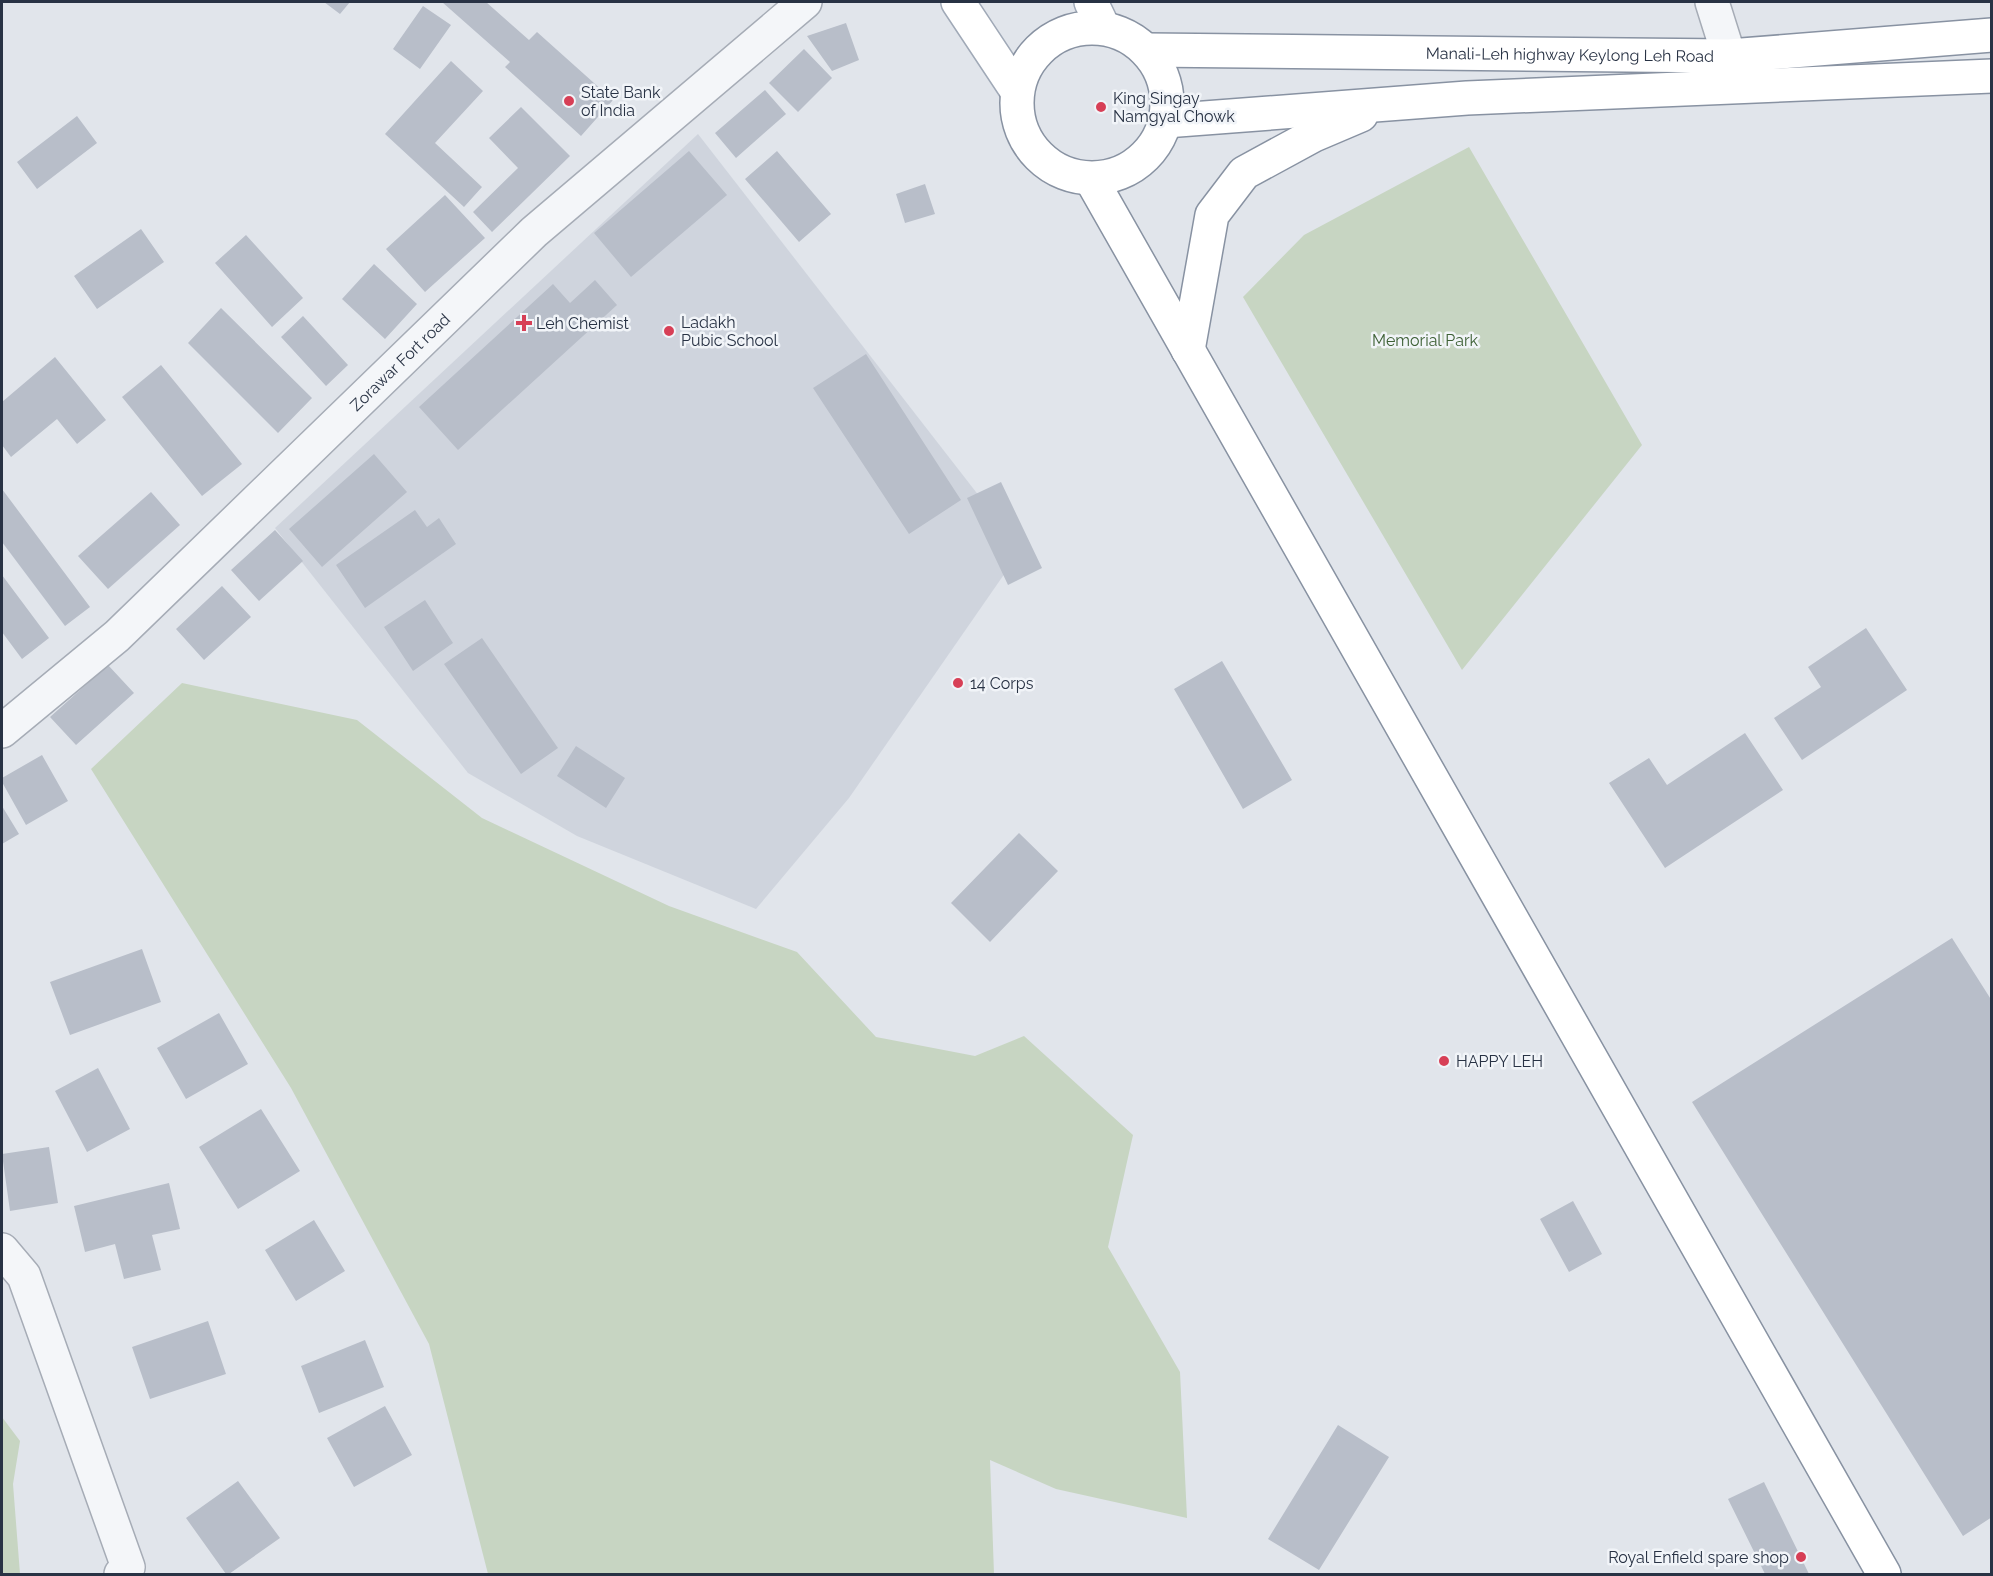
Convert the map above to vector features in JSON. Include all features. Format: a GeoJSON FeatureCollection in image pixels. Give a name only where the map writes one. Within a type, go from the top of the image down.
{"type":"FeatureCollection","features":[{"type":"Feature","properties":{"kind":"main road"},"geometry":{"type":"LineString","coordinates":[[958,2],[1017,91]]}},
{"type":"Feature","properties":{"kind":"main road"},"geometry":{"type":"LineString","coordinates":[[1097,14],[1147,50],[1161,71],[1167,95],[1165,121],[1155,144],[1138,163],[1116,175],[1091,179],[1065,174],[1043,161],[1026,142],[1017,117],[1017,91],[1024,68],[1038,49],[1057,35],[1079,28],[1097,14]]}},
{"type":"Feature","properties":{"kind":"main road","name":"Manali-Leh highway Keylong Leh Road"},"geometry":{"type":"LineString","coordinates":[[1147,50],[1729,56],[1992,35]]}},
{"type":"Feature","properties":{"kind":"main road","name":"Manali-Leh highway Keylong Leh Road"},"geometry":{"type":"LineString","coordinates":[[1165,121],[1467,98],[1992,76]]}},
{"type":"Feature","properties":{"kind":"main road"},"geometry":{"type":"LineString","coordinates":[[1188,350],[1212,215],[1244,173],[1314,135],[1388,105]]}},
{"type":"Feature","properties":{"kind":"main road"},"geometry":{"type":"LineString","coordinates":[[1091,179],[1884,1575]]}},
{"type":"Feature","properties":{"kind":"street","name":"Zorawar Fort road"},"geometry":{"type":"LineString","coordinates":[[2,731],[117,636],[534,232],[805,2]]}},
{"type":"Feature","properties":{"kind":"street"},"geometry":{"type":"LineString","coordinates":[[1712,2],[1729,56]]}},
{"type":"Feature","properties":{"kind":"street"},"geometry":{"type":"LineString","coordinates":[[2,1250],[24,1276],[128,1567],[121,1575]]}},
{"type":"Feature","properties":{"kind":"shaded area","name":"Ladakh Pubic School"},"geometry":{"type":"Polygon","coordinates":[[[698,134],[1021,550],[849,798],[756,909],[577,836],[468,773],[275,528],[698,134]]]}},
{"type":"Feature","properties":{"kind":"green space","name":"Memorial Park"},"geometry":{"type":"Polygon","coordinates":[[[1469,147],[1642,445],[1462,670],[1243,297],[1304,235],[1469,147]]]}},
{"type":"Feature","properties":{"kind":"green space"},"geometry":{"type":"Polygon","coordinates":[[[182,683],[357,720],[482,818],[669,906],[797,952],[876,1037],[975,1056],[1024,1036],[1133,1135],[1108,1247],[1180,1372],[1187,1518],[1056,1489],[990,1460],[994,1574],[488,1574],[429,1344],[291,1088],[91,769],[182,683]]]}},
{"type":"Feature","properties":{"kind":"green space"},"geometry":{"type":"Polygon","coordinates":[[[2,1417],[20,1441],[13,1484],[20,1574],[2,1574],[2,1417]]]}},
{"type":"Feature","properties":{"kind":"building"},"geometry":{"type":"Polygon","coordinates":[[[324,2],[350,2],[340,14],[324,2]]]}},
{"type":"Feature","properties":{"kind":"building"},"geometry":{"type":"Polygon","coordinates":[[[442,2],[486,2],[529,40],[537,32],[613,100],[581,136],[505,67],[510,62],[442,2]]]}},
{"type":"Feature","properties":{"kind":"building"},"geometry":{"type":"Polygon","coordinates":[[[423,6],[451,25],[420,69],[393,49],[423,6]]]}},
{"type":"Feature","properties":{"kind":"building"},"geometry":{"type":"Polygon","coordinates":[[[846,23],[859,60],[832,71],[807,36],[846,23]]]}},
{"type":"Feature","properties":{"kind":"building"},"geometry":{"type":"Polygon","coordinates":[[[804,49],[832,78],[798,112],[769,83],[804,49]]]}},
{"type":"Feature","properties":{"kind":"building"},"geometry":{"type":"Polygon","coordinates":[[[451,61],[483,91],[435,143],[482,187],[464,207],[385,134],[451,61]]]}},
{"type":"Feature","properties":{"kind":"building"},"geometry":{"type":"Polygon","coordinates":[[[765,90],[786,114],[736,158],[715,133],[765,90]]]}},
{"type":"Feature","properties":{"kind":"building"},"geometry":{"type":"Polygon","coordinates":[[[521,107],[570,156],[492,232],[473,212],[518,168],[489,138],[521,107]]]}},
{"type":"Feature","properties":{"kind":"building"},"geometry":{"type":"Polygon","coordinates":[[[77,116],[97,143],[37,189],[17,162],[77,116]]]}},
{"type":"Feature","properties":{"kind":"building"},"geometry":{"type":"Polygon","coordinates":[[[689,151],[727,195],[631,277],[594,233],[689,151]]]}},
{"type":"Feature","properties":{"kind":"building"},"geometry":{"type":"Polygon","coordinates":[[[777,151],[831,214],[799,242],[745,179],[777,151]]]}},
{"type":"Feature","properties":{"kind":"building"},"geometry":{"type":"Polygon","coordinates":[[[925,184],[935,214],[905,223],[896,194],[925,184]]]}},
{"type":"Feature","properties":{"kind":"building"},"geometry":{"type":"Polygon","coordinates":[[[445,195],[485,238],[425,292],[386,249],[445,195]]]}},
{"type":"Feature","properties":{"kind":"building"},"geometry":{"type":"Polygon","coordinates":[[[141,229],[164,262],[97,309],[74,276],[141,229]]]}},
{"type":"Feature","properties":{"kind":"building"},"geometry":{"type":"Polygon","coordinates":[[[246,235],[303,298],[272,327],[215,263],[246,235]]]}},
{"type":"Feature","properties":{"kind":"building"},"geometry":{"type":"Polygon","coordinates":[[[374,264],[417,304],[385,339],[342,299],[374,264]]]}},
{"type":"Feature","properties":{"kind":"building"},"geometry":{"type":"Polygon","coordinates":[[[595,280],[617,305],[458,450],[419,407],[553,284],[570,303],[595,280]]]}},
{"type":"Feature","properties":{"kind":"building"},"geometry":{"type":"Polygon","coordinates":[[[221,308],[312,398],[278,433],[188,343],[221,308]]]}},
{"type":"Feature","properties":{"kind":"building"},"geometry":{"type":"Polygon","coordinates":[[[303,316],[348,365],[326,386],[281,337],[303,316]]]}},
{"type":"Feature","properties":{"kind":"building"},"geometry":{"type":"Polygon","coordinates":[[[866,354],[961,500],[909,534],[813,388],[866,354]]]}},
{"type":"Feature","properties":{"kind":"building"},"geometry":{"type":"Polygon","coordinates":[[[55,357],[106,420],[77,444],[57,419],[11,457],[2,445],[2,402],[55,357]]]}},
{"type":"Feature","properties":{"kind":"building"},"geometry":{"type":"Polygon","coordinates":[[[161,365],[242,464],[202,496],[122,397],[161,365]]]}},
{"type":"Feature","properties":{"kind":"building"},"geometry":{"type":"Polygon","coordinates":[[[374,454],[407,492],[322,567],[289,529],[374,454]]]}},
{"type":"Feature","properties":{"kind":"building"},"geometry":{"type":"Polygon","coordinates":[[[1001,482],[1042,568],[1008,585],[967,498],[1001,482]]]}},
{"type":"Feature","properties":{"kind":"building"},"geometry":{"type":"Polygon","coordinates":[[[2,489],[90,607],[65,626],[2,542],[2,489]]]}},
{"type":"Feature","properties":{"kind":"building"},"geometry":{"type":"Polygon","coordinates":[[[151,492],[180,525],[108,589],[78,556],[151,492]]]}},
{"type":"Feature","properties":{"kind":"building"},"geometry":{"type":"Polygon","coordinates":[[[415,510],[427,527],[439,518],[456,544],[365,608],[336,565],[415,510]]]}},
{"type":"Feature","properties":{"kind":"building"},"geometry":{"type":"Polygon","coordinates":[[[275,530],[303,561],[259,601],[231,570],[275,530]]]}},
{"type":"Feature","properties":{"kind":"building"},"geometry":{"type":"Polygon","coordinates":[[[2,575],[49,638],[22,659],[2,632],[2,575]]]}},
{"type":"Feature","properties":{"kind":"building"},"geometry":{"type":"Polygon","coordinates":[[[222,586],[251,617],[204,660],[176,629],[222,586]]]}},
{"type":"Feature","properties":{"kind":"building"},"geometry":{"type":"Polygon","coordinates":[[[425,600],[453,643],[413,671],[384,627],[425,600]]]}},
{"type":"Feature","properties":{"kind":"building"},"geometry":{"type":"Polygon","coordinates":[[[1866,628],[1907,690],[1802,760],[1774,718],[1821,687],[1808,667],[1866,628]]]}},
{"type":"Feature","properties":{"kind":"building"},"geometry":{"type":"Polygon","coordinates":[[[482,638],[558,748],[521,774],[444,664],[482,638]]]}},
{"type":"Feature","properties":{"kind":"building"},"geometry":{"type":"Polygon","coordinates":[[[1222,661],[1292,780],[1243,809],[1174,689],[1222,661]]]}},
{"type":"Feature","properties":{"kind":"building"},"geometry":{"type":"Polygon","coordinates":[[[108,665],[134,693],[76,745],[50,717],[108,665]]]}},
{"type":"Feature","properties":{"kind":"building"},"geometry":{"type":"Polygon","coordinates":[[[1745,733],[1783,790],[1665,868],[1609,783],[1649,758],[1667,785],[1745,733]]]}},
{"type":"Feature","properties":{"kind":"building"},"geometry":{"type":"Polygon","coordinates":[[[576,746],[625,778],[606,808],[557,776],[576,746]]]}},
{"type":"Feature","properties":{"kind":"building"},"geometry":{"type":"Polygon","coordinates":[[[42,755],[68,801],[26,825],[2,782],[2,778],[42,755]]]}},
{"type":"Feature","properties":{"kind":"building"},"geometry":{"type":"Polygon","coordinates":[[[2,806],[19,834],[2,844],[2,806]]]}},
{"type":"Feature","properties":{"kind":"building"},"geometry":{"type":"Polygon","coordinates":[[[1019,833],[1058,871],[990,942],[951,903],[1019,833]]]}},
{"type":"Feature","properties":{"kind":"building"},"geometry":{"type":"Polygon","coordinates":[[[1952,938],[1992,1001],[1992,1517],[1963,1536],[1692,1102],[1952,938]]]}},
{"type":"Feature","properties":{"kind":"building"},"geometry":{"type":"Polygon","coordinates":[[[142,949],[161,1002],[70,1035],[50,982],[142,949]]]}},
{"type":"Feature","properties":{"kind":"building"},"geometry":{"type":"Polygon","coordinates":[[[219,1013],[248,1064],[186,1099],[157,1048],[219,1013]]]}},
{"type":"Feature","properties":{"kind":"building"},"geometry":{"type":"Polygon","coordinates":[[[98,1068],[130,1129],[87,1152],[55,1091],[98,1068]]]}},
{"type":"Feature","properties":{"kind":"building"},"geometry":{"type":"Polygon","coordinates":[[[261,1109],[300,1171],[238,1209],[199,1147],[261,1109]]]}},
{"type":"Feature","properties":{"kind":"building"},"geometry":{"type":"Polygon","coordinates":[[[49,1147],[58,1203],[10,1211],[2,1154],[49,1147]]]}},
{"type":"Feature","properties":{"kind":"building"},"geometry":{"type":"Polygon","coordinates":[[[169,1183],[180,1229],[152,1235],[161,1270],[124,1279],[115,1244],[85,1252],[74,1206],[169,1183]]]}},
{"type":"Feature","properties":{"kind":"building"},"geometry":{"type":"Polygon","coordinates":[[[1573,1201],[1602,1254],[1569,1272],[1540,1219],[1573,1201]]]}},
{"type":"Feature","properties":{"kind":"building"},"geometry":{"type":"Polygon","coordinates":[[[314,1220],[345,1271],[296,1301],[265,1250],[314,1220]]]}},
{"type":"Feature","properties":{"kind":"building"},"geometry":{"type":"Polygon","coordinates":[[[208,1321],[226,1374],[150,1399],[132,1347],[208,1321]]]}},
{"type":"Feature","properties":{"kind":"building"},"geometry":{"type":"Polygon","coordinates":[[[365,1340],[384,1387],[319,1413],[301,1366],[365,1340]]]}},
{"type":"Feature","properties":{"kind":"building"},"geometry":{"type":"Polygon","coordinates":[[[385,1406],[412,1455],[354,1487],[327,1438],[385,1406]]]}},
{"type":"Feature","properties":{"kind":"building"},"geometry":{"type":"Polygon","coordinates":[[[1338,1425],[1389,1457],[1319,1570],[1268,1539],[1338,1425]]]}},
{"type":"Feature","properties":{"kind":"building"},"geometry":{"type":"Polygon","coordinates":[[[238,1481],[280,1538],[226,1574],[186,1518],[238,1481]]]}},
{"type":"Feature","properties":{"kind":"building"},"geometry":{"type":"Polygon","coordinates":[[[1764,1482],[1809,1574],[1765,1574],[1728,1499],[1764,1482]]]}},
{"type":"Feature","properties":{"kind":"place","name":"State Bank of India"},"geometry":{"type":"Point","coordinates":[569,101]}},
{"type":"Feature","properties":{"kind":"place","name":"King Singay Namgyal Chowk"},"geometry":{"type":"Point","coordinates":[1101,107]}},
{"type":"Feature","properties":{"kind":"place","name":"Leh Chemist"},"geometry":{"type":"Point","coordinates":[524,323]}},
{"type":"Feature","properties":{"kind":"place","name":"Ladakh Pubic School"},"geometry":{"type":"Point","coordinates":[669,331]}},
{"type":"Feature","properties":{"kind":"place","name":"14 Corps"},"geometry":{"type":"Point","coordinates":[958,683]}},
{"type":"Feature","properties":{"kind":"place","name":"HAPPY LEH"},"geometry":{"type":"Point","coordinates":[1444,1061]}},
{"type":"Feature","properties":{"kind":"place","name":"Royal Enfield spare shop"},"geometry":{"type":"Point","coordinates":[1801,1557]}}]}
